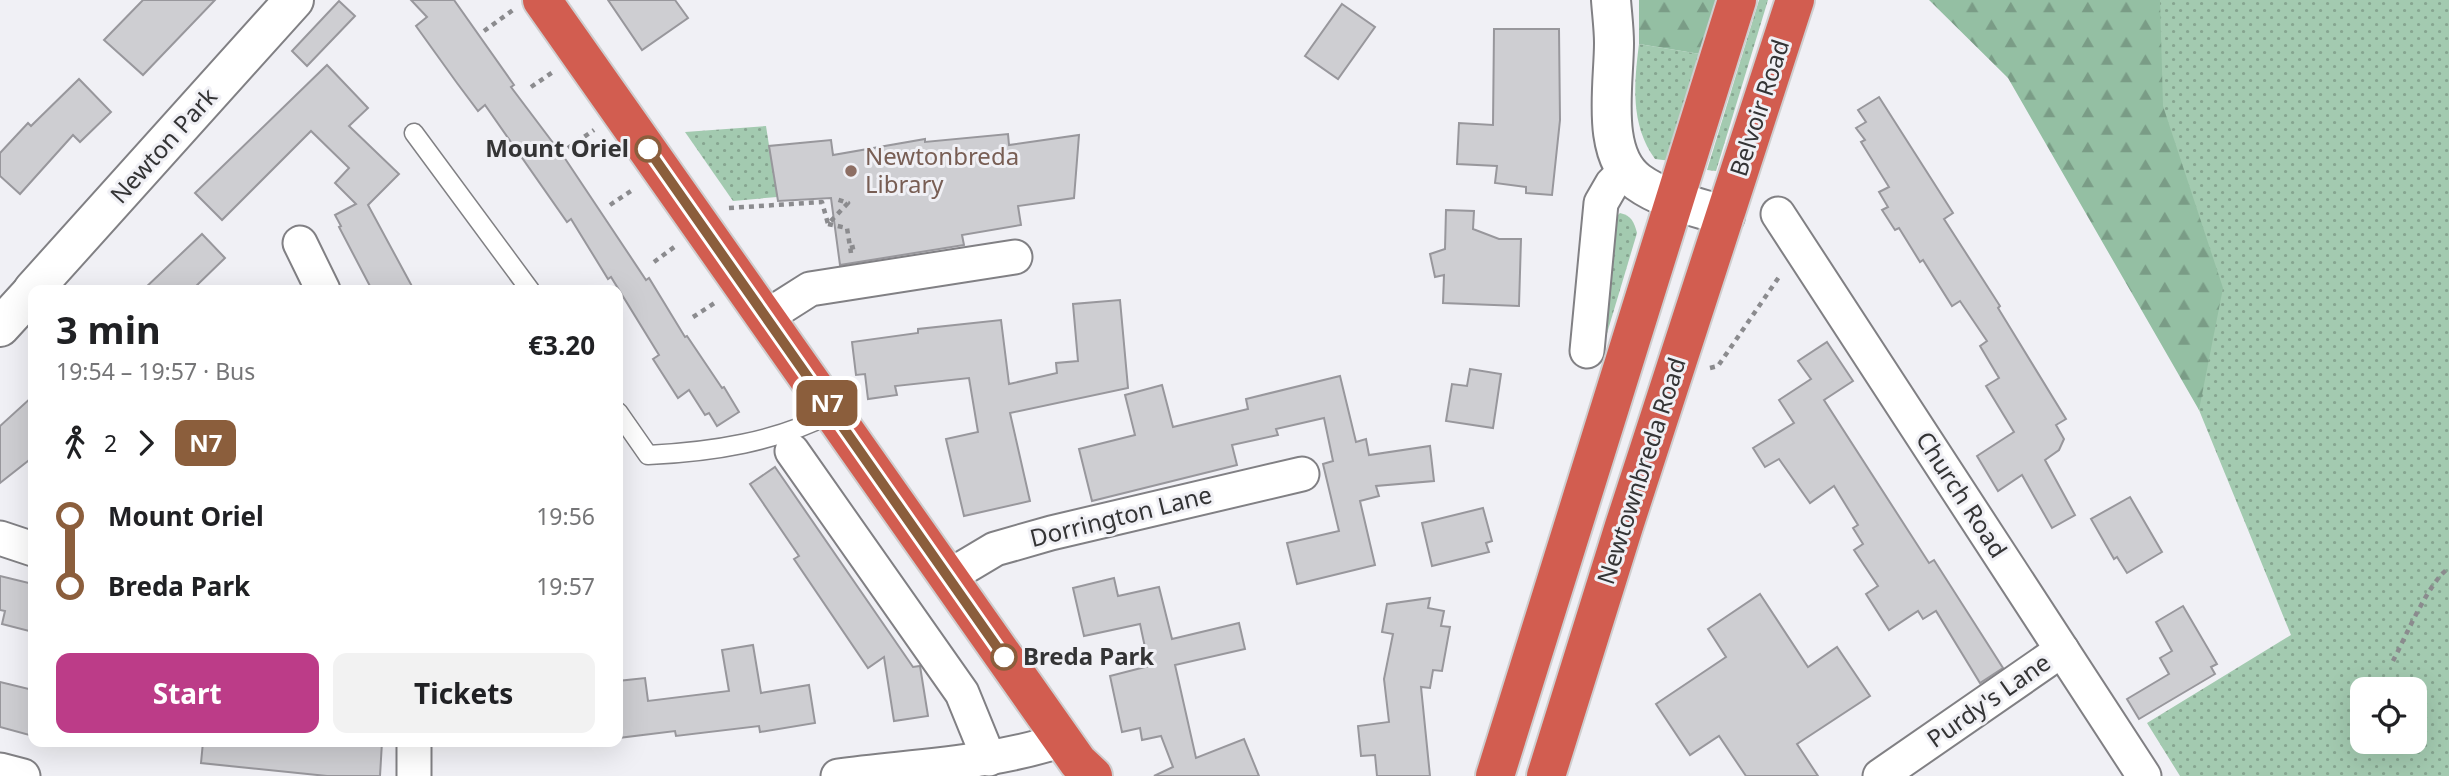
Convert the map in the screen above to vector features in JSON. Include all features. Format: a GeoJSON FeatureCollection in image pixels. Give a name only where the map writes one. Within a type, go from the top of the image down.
{"type":"FeatureCollection","features":[{"type":"Feature","properties":{"kind":"highway"},"geometry":{"type":"LineString","coordinates":[[1675,200],[1737,0]]}},
{"type":"Feature","properties":{"kind":"highway","name":"Belvoir Road"},"geometry":{"type":"LineString","coordinates":[[1724,216],[1795,0]]}},
{"type":"Feature","properties":{"kind":"highway"},"geometry":{"type":"LineString","coordinates":[[528,5],[766,317],[1078,763]]}},
{"type":"Feature","properties":{"kind":"highway","name":"Newtownbreda Road"},"geometry":{"type":"LineString","coordinates":[[1494,776],[1675,200]]}},
{"type":"Feature","properties":{"kind":"highway","name":"Newtownbreda Road"},"geometry":{"type":"LineString","coordinates":[[1546,776],[1724,216]]}},
{"type":"Feature","properties":{"kind":"street","name":"Newton Park"},"geometry":{"type":"LineString","coordinates":[[38,285],[294,0]]}},
{"type":"Feature","properties":{"kind":"street"},"geometry":{"type":"LineString","coordinates":[[1611,0],[1614,41],[1614,140],[1625,171],[1639,183],[1675,200],[1724,216]]}},
{"type":"Feature","properties":{"kind":"street"},"geometry":{"type":"LineString","coordinates":[[1587,351],[1601,203],[1612,184],[1625,171]]}},
{"type":"Feature","properties":{"kind":"street","name":"Church Road"},"geometry":{"type":"LineString","coordinates":[[1778,214],[2144,776]]}},
{"type":"Feature","properties":{"kind":"street"},"geometry":{"type":"LineString","coordinates":[[300,243],[321,285]]}},
{"type":"Feature","properties":{"kind":"street"},"geometry":{"type":"LineString","coordinates":[[766,317],[810,289],[1015,257]]}},
{"type":"Feature","properties":{"kind":"street","name":"Newton Park"},"geometry":{"type":"LineString","coordinates":[[0,327],[28,296]]}},
{"type":"Feature","properties":{"kind":"street"},"geometry":{"type":"LineString","coordinates":[[792,451],[962,693],[989,758]]}},
{"type":"Feature","properties":{"kind":"street","name":"Dorrington Lane"},"geometry":{"type":"LineString","coordinates":[[948,577],[995,549],[1051,533],[1302,474]]}},
{"type":"Feature","properties":{"kind":"street"},"geometry":{"type":"LineString","coordinates":[[0,538],[28,547]]}},
{"type":"Feature","properties":{"kind":"street","name":"Purdy's Lane"},"geometry":{"type":"LineString","coordinates":[[1880,776],[2062,650]]}},
{"type":"Feature","properties":{"kind":"street"},"geometry":{"type":"LineString","coordinates":[[414,747],[414,776]]}},
{"type":"Feature","properties":{"kind":"street"},"geometry":{"type":"LineString","coordinates":[[838,776],[989,758],[1030,750],[1078,763]]}},
{"type":"Feature","properties":{"kind":"street"},"geometry":{"type":"LineString","coordinates":[[0,770],[23,776]]}},
{"type":"Feature","properties":{"kind":"lane"},"geometry":{"type":"LineString","coordinates":[[414,132],[526,285]]}},
{"type":"Feature","properties":{"kind":"lane"},"geometry":{"type":"LineString","coordinates":[[623,419],[648,456],[695,453],[763,439],[805,427],[834,412]]}},
{"type":"Feature","properties":{"kind":"path"},"geometry":{"type":"LineString","coordinates":[[484,31],[528,5]]}},
{"type":"Feature","properties":{"kind":"path"},"geometry":{"type":"LineString","coordinates":[[531,87],[556,69]]}},
{"type":"Feature","properties":{"kind":"path"},"geometry":{"type":"LineString","coordinates":[[568,148],[597,128]]}},
{"type":"Feature","properties":{"kind":"path"},"geometry":{"type":"LineString","coordinates":[[610,205],[638,186]]}},
{"type":"Feature","properties":{"kind":"path"},"geometry":{"type":"LineString","coordinates":[[828,224],[848,203],[836,199]]}},
{"type":"Feature","properties":{"kind":"path"},"geometry":{"type":"LineString","coordinates":[[728,208],[822,202],[828,224]]}},
{"type":"Feature","properties":{"kind":"path"},"geometry":{"type":"LineString","coordinates":[[828,224],[847,228],[851,256]]}},
{"type":"Feature","properties":{"kind":"path"},"geometry":{"type":"LineString","coordinates":[[654,262],[678,245]]}},
{"type":"Feature","properties":{"kind":"path"},"geometry":{"type":"LineString","coordinates":[[850,247],[858,246]]}},
{"type":"Feature","properties":{"kind":"path"},"geometry":{"type":"LineString","coordinates":[[1705,369],[1718,366],[1799,247]]}},
{"type":"Feature","properties":{"kind":"path"},"geometry":{"type":"LineString","coordinates":[[693,317],[717,301]]}},
{"type":"Feature","properties":{"kind":"path"},"geometry":{"type":"LineString","coordinates":[[2393,661],[2422,605],[2449,568]]}},
{"type":"Feature","properties":{"kind":"green space"},"geometry":{"type":"Polygon","coordinates":[[[1639,0],[1716,0],[1700,54],[1639,44],[1639,0]]]}},
{"type":"Feature","properties":{"kind":"green space"},"geometry":{"type":"Polygon","coordinates":[[[1759,0],[1768,0],[1716,171],[1707,170],[1759,0]]]}},
{"type":"Feature","properties":{"kind":"green space"},"geometry":{"type":"Polygon","coordinates":[[[1929,0],[2160,0],[2163,106],[2223,288],[2199,410],[2008,78],[1929,0]]]}},
{"type":"Feature","properties":{"kind":"green space"},"geometry":{"type":"Polygon","coordinates":[[[2109,0],[2449,0],[2449,776],[2180,776],[2147,723],[2291,635],[2199,410],[2103,154],[2109,0]]]}},
{"type":"Feature","properties":{"kind":"green space"},"geometry":{"type":"Polygon","coordinates":[[[1639,44],[1700,54],[1671,161],[1655,159],[1641,132],[1635,89],[1639,44]]]}},
{"type":"Feature","properties":{"kind":"green space"},"geometry":{"type":"Polygon","coordinates":[[[766,126],[777,197],[733,201],[685,132],[766,126]]]}},
{"type":"Feature","properties":{"kind":"green space"},"geometry":{"type":"Polygon","coordinates":[[[1620,213],[1632,220],[1637,233],[1605,340],[1615,218],[1620,213]]]}},
{"type":"Feature","properties":{"kind":"building"},"geometry":{"type":"Polygon","coordinates":[[[143,0],[215,0],[143,75],[104,40],[143,0]]]}},
{"type":"Feature","properties":{"kind":"building"},"geometry":{"type":"Polygon","coordinates":[[[411,0],[454,0],[514,85],[511,87],[566,160],[646,280],[649,278],[685,337],[687,336],[722,388],[724,387],[739,412],[717,426],[709,413],[705,415],[689,390],[678,398],[653,359],[659,355],[623,296],[623,285],[616,285],[611,277],[608,279],[571,219],[567,222],[485,105],[478,111],[457,83],[416,26],[427,17],[411,0]]]}},
{"type":"Feature","properties":{"kind":"building"},"geometry":{"type":"Polygon","coordinates":[[[608,0],[675,0],[688,18],[642,50],[608,0]]]}},
{"type":"Feature","properties":{"kind":"building"},"geometry":{"type":"Polygon","coordinates":[[[339,1],[355,16],[307,66],[292,51],[339,1]]]}},
{"type":"Feature","properties":{"kind":"building"},"geometry":{"type":"Polygon","coordinates":[[[1342,4],[1375,27],[1338,79],[1305,56],[1342,4]]]}},
{"type":"Feature","properties":{"kind":"building"},"geometry":{"type":"Polygon","coordinates":[[[1494,29],[1559,29],[1560,120],[1552,195],[1526,193],[1526,187],[1495,183],[1497,166],[1457,164],[1459,123],[1493,125],[1494,29]]]}},
{"type":"Feature","properties":{"kind":"building"},"geometry":{"type":"Polygon","coordinates":[[[327,65],[368,108],[349,126],[399,174],[368,205],[411,285],[369,285],[335,215],[356,204],[335,183],[349,168],[311,131],[222,220],[195,193],[327,65]]]}},
{"type":"Feature","properties":{"kind":"building"},"geometry":{"type":"Polygon","coordinates":[[[79,79],[111,112],[80,142],[73,135],[20,194],[0,176],[0,153],[28,123],[31,126],[79,79]]]}},
{"type":"Feature","properties":{"kind":"building"},"geometry":{"type":"Polygon","coordinates":[[[1879,97],[1953,213],[1944,219],[2000,306],[1998,308],[2066,419],[2056,425],[2064,439],[2059,450],[2045,460],[2075,515],[2052,528],[2022,475],[1998,491],[1977,456],[2014,432],[1986,386],[1999,378],[1980,346],[1987,341],[1960,301],[1952,306],[1923,260],[1920,262],[1899,228],[1895,230],[1882,210],[1888,207],[1879,192],[1889,187],[1861,142],[1865,140],[1856,128],[1866,122],[1858,110],[1879,97]]]}},
{"type":"Feature","properties":{"kind":"building"},"geometry":{"type":"Polygon","coordinates":[[[1008,134],[1009,145],[1079,135],[1074,198],[1018,206],[1021,225],[962,235],[964,245],[840,265],[831,198],[778,201],[769,146],[831,140],[833,155],[925,139],[925,142],[1008,134]]]}},
{"type":"Feature","properties":{"kind":"building"},"geometry":{"type":"Polygon","coordinates":[[[1446,210],[1474,211],[1473,229],[1499,239],[1521,239],[1519,306],[1443,303],[1444,275],[1435,277],[1430,254],[1445,249],[1446,210]]]}},
{"type":"Feature","properties":{"kind":"building"},"geometry":{"type":"Polygon","coordinates":[[[202,234],[225,258],[197,285],[148,285],[202,234]]]}},
{"type":"Feature","properties":{"kind":"building"},"geometry":{"type":"Polygon","coordinates":[[[1120,300],[1128,388],[1010,413],[1030,501],[964,516],[946,439],[978,432],[969,378],[895,386],[897,395],[868,399],[865,374],[856,375],[852,342],[918,333],[918,329],[1001,320],[1009,384],[1057,373],[1056,363],[1078,361],[1073,304],[1120,300]]]}},
{"type":"Feature","properties":{"kind":"building"},"geometry":{"type":"Polygon","coordinates":[[[1827,342],[1853,381],[1824,400],[1929,563],[1934,560],[2003,668],[1980,683],[1936,611],[1923,619],[1918,611],[1889,630],[1866,594],[1878,586],[1854,550],[1863,544],[1853,528],[1858,525],[1834,486],[1810,503],[1779,459],[1765,467],[1753,448],[1794,423],[1779,400],[1811,379],[1798,361],[1827,342]]]}},
{"type":"Feature","properties":{"kind":"building"},"geometry":{"type":"Polygon","coordinates":[[[1470,369],[1501,374],[1493,428],[1446,421],[1452,384],[1467,386],[1470,369]]]}},
{"type":"Feature","properties":{"kind":"building"},"geometry":{"type":"Polygon","coordinates":[[[1340,376],[1356,442],[1366,439],[1369,455],[1430,446],[1434,481],[1376,486],[1379,496],[1360,501],[1375,565],[1297,584],[1287,543],[1339,531],[1323,464],[1333,461],[1324,418],[1276,429],[1278,435],[1232,445],[1237,465],[1092,501],[1079,449],[1135,435],[1125,395],[1162,385],[1173,427],[1248,409],[1246,399],[1340,376]]]}},
{"type":"Feature","properties":{"kind":"building"},"geometry":{"type":"Polygon","coordinates":[[[28,401],[28,461],[0,483],[0,426],[28,401]]]}},
{"type":"Feature","properties":{"kind":"building"},"geometry":{"type":"Polygon","coordinates":[[[775,467],[913,667],[920,666],[928,716],[894,721],[884,657],[868,668],[794,559],[799,556],[750,484],[775,467]]]}},
{"type":"Feature","properties":{"kind":"building"},"geometry":{"type":"Polygon","coordinates":[[[2130,497],[2162,552],[2127,573],[2117,557],[2114,559],[2091,519],[2130,497]]]}},
{"type":"Feature","properties":{"kind":"building"},"geometry":{"type":"Polygon","coordinates":[[[1483,508],[1492,541],[1486,543],[1489,552],[1432,566],[1422,523],[1483,508]]]}},
{"type":"Feature","properties":{"kind":"building"},"geometry":{"type":"Polygon","coordinates":[[[0,576],[28,583],[28,631],[2,624],[5,611],[0,610],[0,576]]]}},
{"type":"Feature","properties":{"kind":"building"},"geometry":{"type":"Polygon","coordinates":[[[1114,578],[1118,596],[1159,587],[1172,639],[1239,623],[1245,649],[1175,665],[1196,758],[1244,739],[1259,776],[1154,776],[1173,767],[1161,736],[1142,740],[1140,728],[1122,732],[1110,676],[1149,666],[1140,624],[1084,636],[1073,588],[1114,578]]]}},
{"type":"Feature","properties":{"kind":"building"},"geometry":{"type":"Polygon","coordinates":[[[1760,594],[1808,667],[1837,647],[1870,696],[1797,744],[1818,776],[1746,776],[1719,736],[1690,755],[1656,704],[1726,657],[1708,629],[1760,594]]]}},
{"type":"Feature","properties":{"kind":"building"},"geometry":{"type":"Polygon","coordinates":[[[1430,598],[1428,608],[1444,611],[1441,626],[1450,627],[1442,671],[1433,670],[1430,688],[1421,687],[1430,776],[1377,776],[1375,755],[1361,756],[1358,726],[1389,722],[1384,679],[1393,634],[1382,632],[1387,604],[1430,598]]]}},
{"type":"Feature","properties":{"kind":"building"},"geometry":{"type":"Polygon","coordinates":[[[2183,606],[2217,664],[2211,667],[2215,674],[2139,719],[2127,699],[2169,674],[2160,658],[2172,651],[2156,622],[2183,606]]]}},
{"type":"Feature","properties":{"kind":"building"},"geometry":{"type":"Polygon","coordinates":[[[753,645],[761,693],[809,685],[815,723],[760,732],[759,726],[676,736],[675,731],[623,737],[623,680],[645,678],[648,701],[729,691],[722,650],[753,645]]]}},
{"type":"Feature","properties":{"kind":"building"},"geometry":{"type":"Polygon","coordinates":[[[0,682],[28,689],[28,735],[0,727],[0,682]]]}},
{"type":"Feature","properties":{"kind":"building"},"geometry":{"type":"Polygon","coordinates":[[[203,747],[382,747],[380,776],[327,776],[201,763],[203,747]]]}},
{"type":"Feature","properties":{"kind":"bus line","name":"N7"},"geometry":{"type":"LineString","coordinates":[[648,149],[1004,657]]}},
{"type":"Feature","properties":{"kind":"place","name":"Mount Oriel"},"geometry":{"type":"Point","coordinates":[648,149]}},
{"type":"Feature","properties":{"kind":"place","name":"Newtonbreda Library"},"geometry":{"type":"Point","coordinates":[851,171]}},
{"type":"Feature","properties":{"kind":"place","name":"Breda Park"},"geometry":{"type":"Point","coordinates":[1004,657]}}]}
